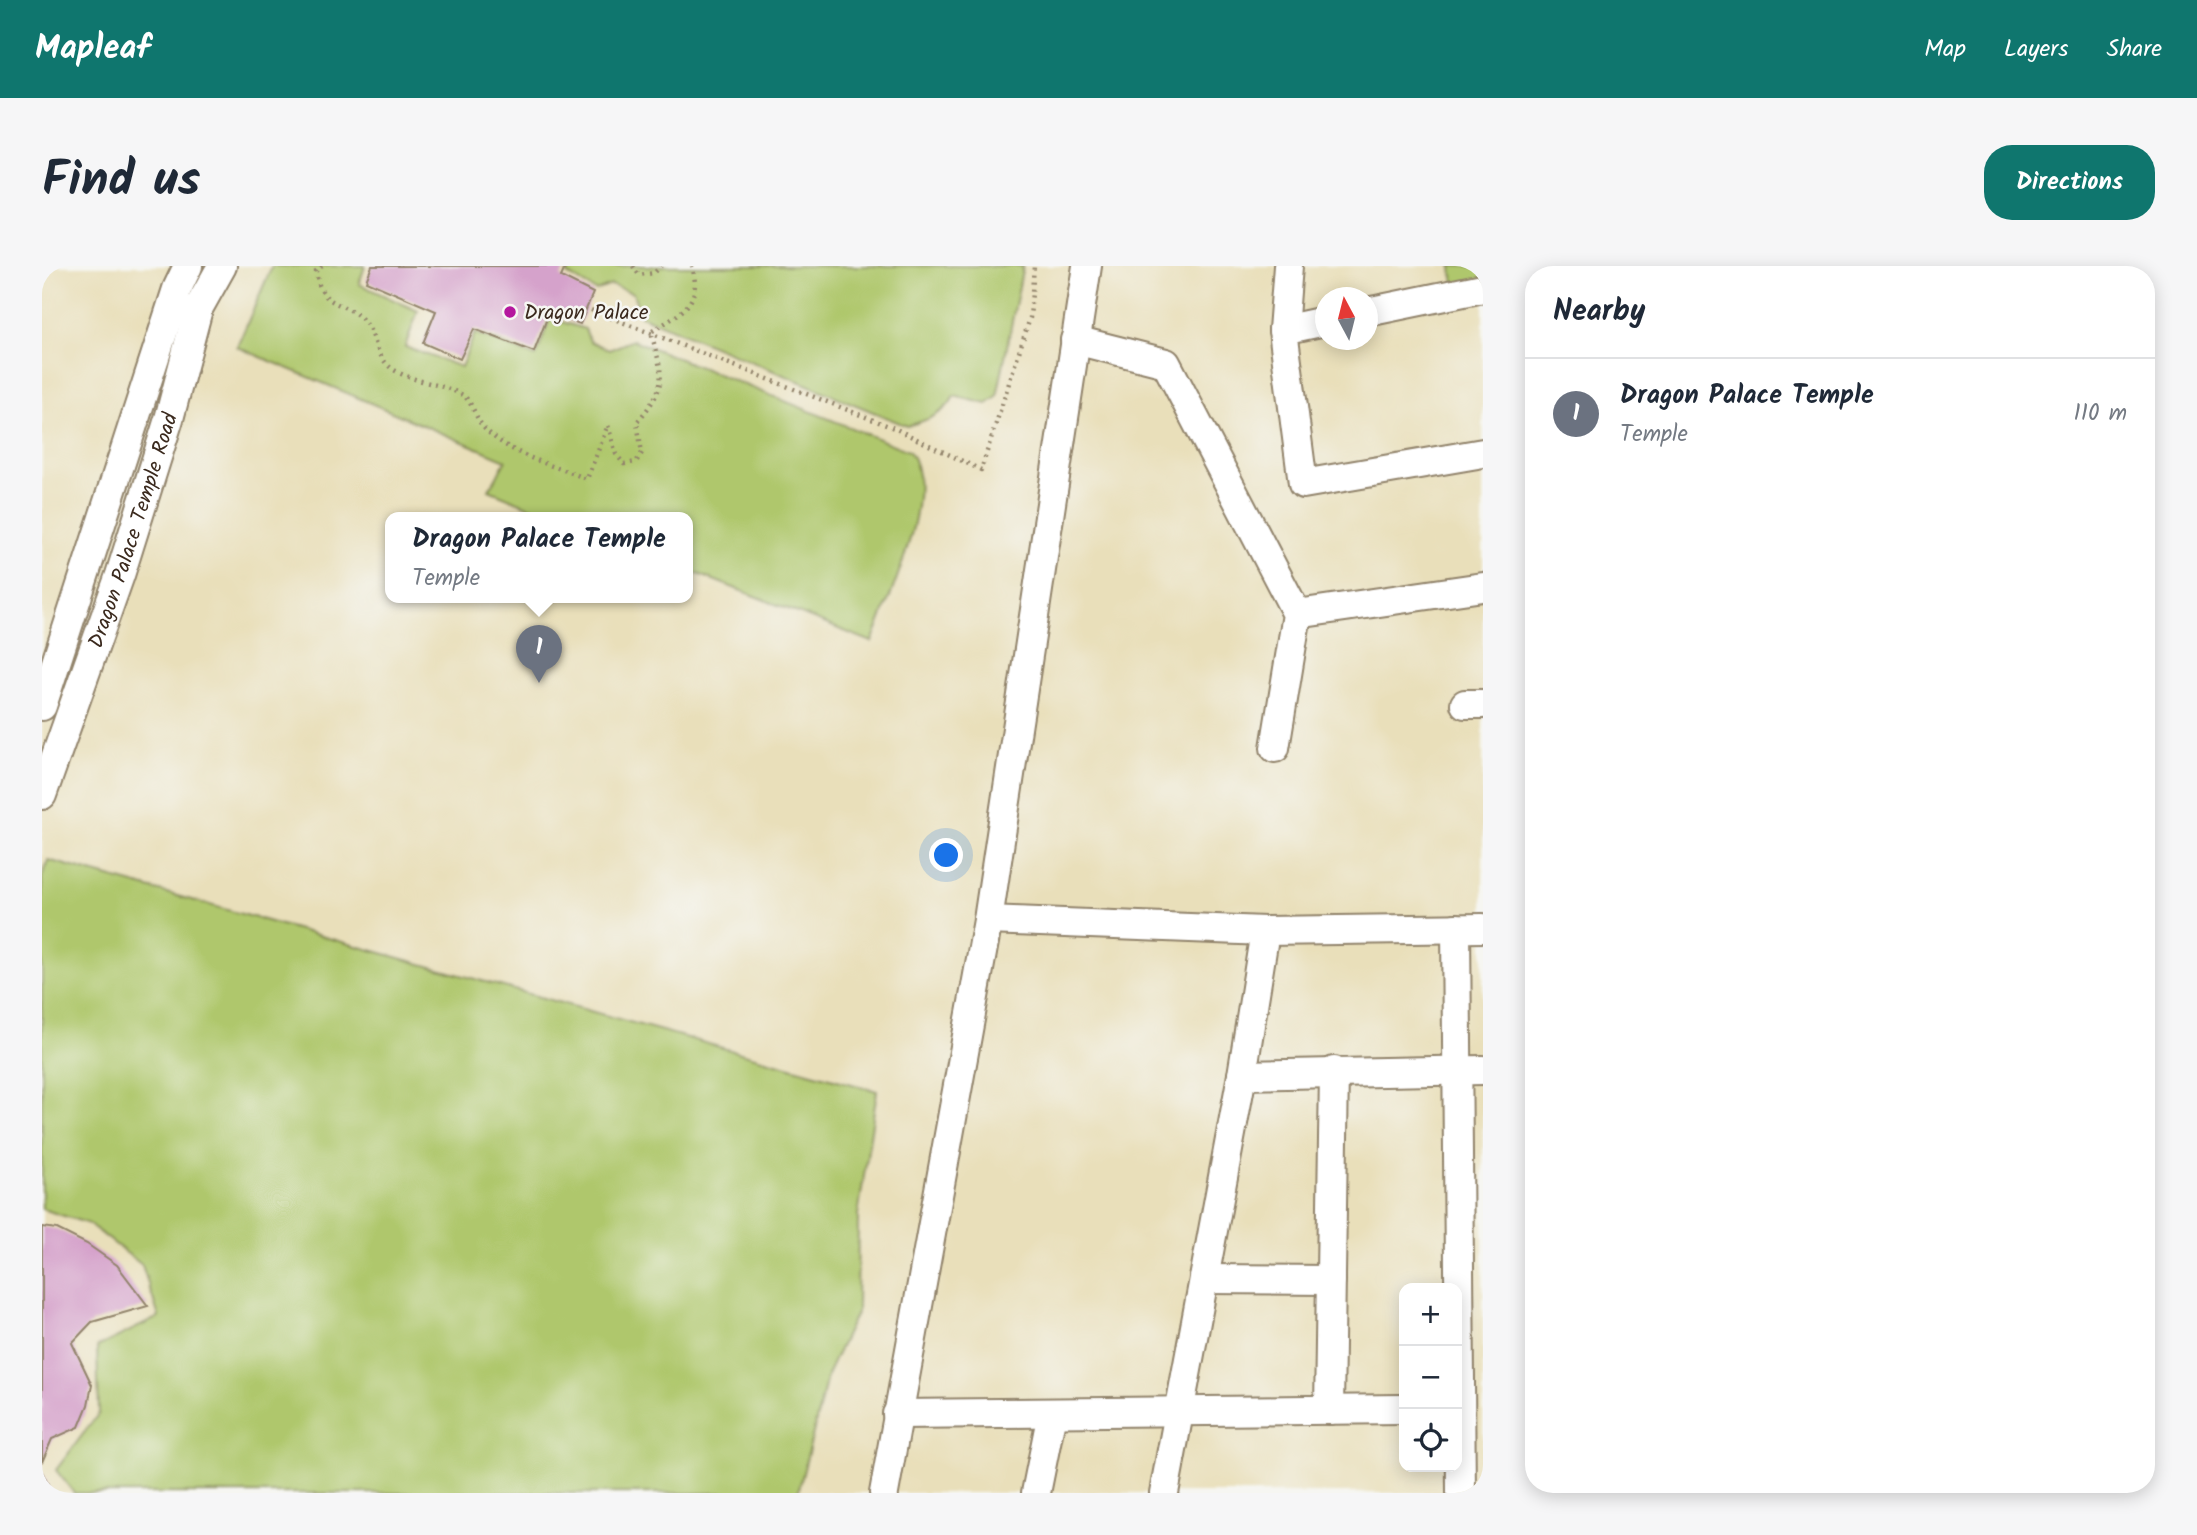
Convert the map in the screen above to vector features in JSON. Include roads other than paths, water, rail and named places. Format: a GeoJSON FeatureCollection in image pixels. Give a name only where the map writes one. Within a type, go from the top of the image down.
{"type":"FeatureCollection","features":[{"type":"Feature","properties":{"kind":"street","name":"Dragon Palace Temple Road"},"geometry":{"type":"LineString","coordinates":[[42,706],[177,289],[188,266]]}},
{"type":"Feature","properties":{"kind":"street","name":"Dragon Palace Temple Road"},"geometry":{"type":"LineString","coordinates":[[42,795],[120,575],[169,419],[198,309],[222,266]]}},
{"type":"Feature","properties":{"kind":"street"},"geometry":{"type":"LineString","coordinates":[[884,1493],[988,920],[1087,266]]}},
{"type":"Feature","properties":{"kind":"street"},"geometry":{"type":"LineString","coordinates":[[1288,266],[1283,330],[1303,484],[1483,453]]}},
{"type":"Feature","properties":{"kind":"street"},"geometry":{"type":"LineString","coordinates":[[1378,310],[1483,288]]}},
{"type":"Feature","properties":{"kind":"street"},"geometry":{"type":"LineString","coordinates":[[1283,330],[1315,323]]}},
{"type":"Feature","properties":{"kind":"street"},"geometry":{"type":"LineString","coordinates":[[1075,340],[1166,363],[1297,614],[1275,748]]}},
{"type":"Feature","properties":{"kind":"street"},"geometry":{"type":"LineString","coordinates":[[1297,614],[1483,587]]}},
{"type":"Feature","properties":{"kind":"street"},"geometry":{"type":"LineString","coordinates":[[988,920],[1265,931],[1469,928],[1467,1408],[1461,1493]]}},
{"type":"Feature","properties":{"kind":"street"},"geometry":{"type":"LineString","coordinates":[[1164,1493],[1242,1075],[1265,931]]}},
{"type":"Feature","properties":{"kind":"street"},"geometry":{"type":"LineString","coordinates":[[1242,1075],[1469,1070]]}},
{"type":"Feature","properties":{"kind":"street"},"geometry":{"type":"LineString","coordinates":[[1329,1410],[1334,1071]]}},
{"type":"Feature","properties":{"kind":"street"},"geometry":{"type":"LineString","coordinates":[[1204,1279],[1331,1280]]}},
{"type":"Feature","properties":{"kind":"street"},"geometry":{"type":"LineString","coordinates":[[897,1414],[1399,1409]]}},
{"type":"Feature","properties":{"kind":"street"},"geometry":{"type":"LineString","coordinates":[[1036,1493],[1052,1413]]}},
{"type":"Feature","properties":{"kind":"place","name":"Dragon Palace"},"geometry":{"type":"Point","coordinates":[510,312]}},
{"type":"Feature","properties":{"kind":"place","name":"Dragon Palace Temple"},"geometry":{"type":"Point","coordinates":[539,683]}}]}
